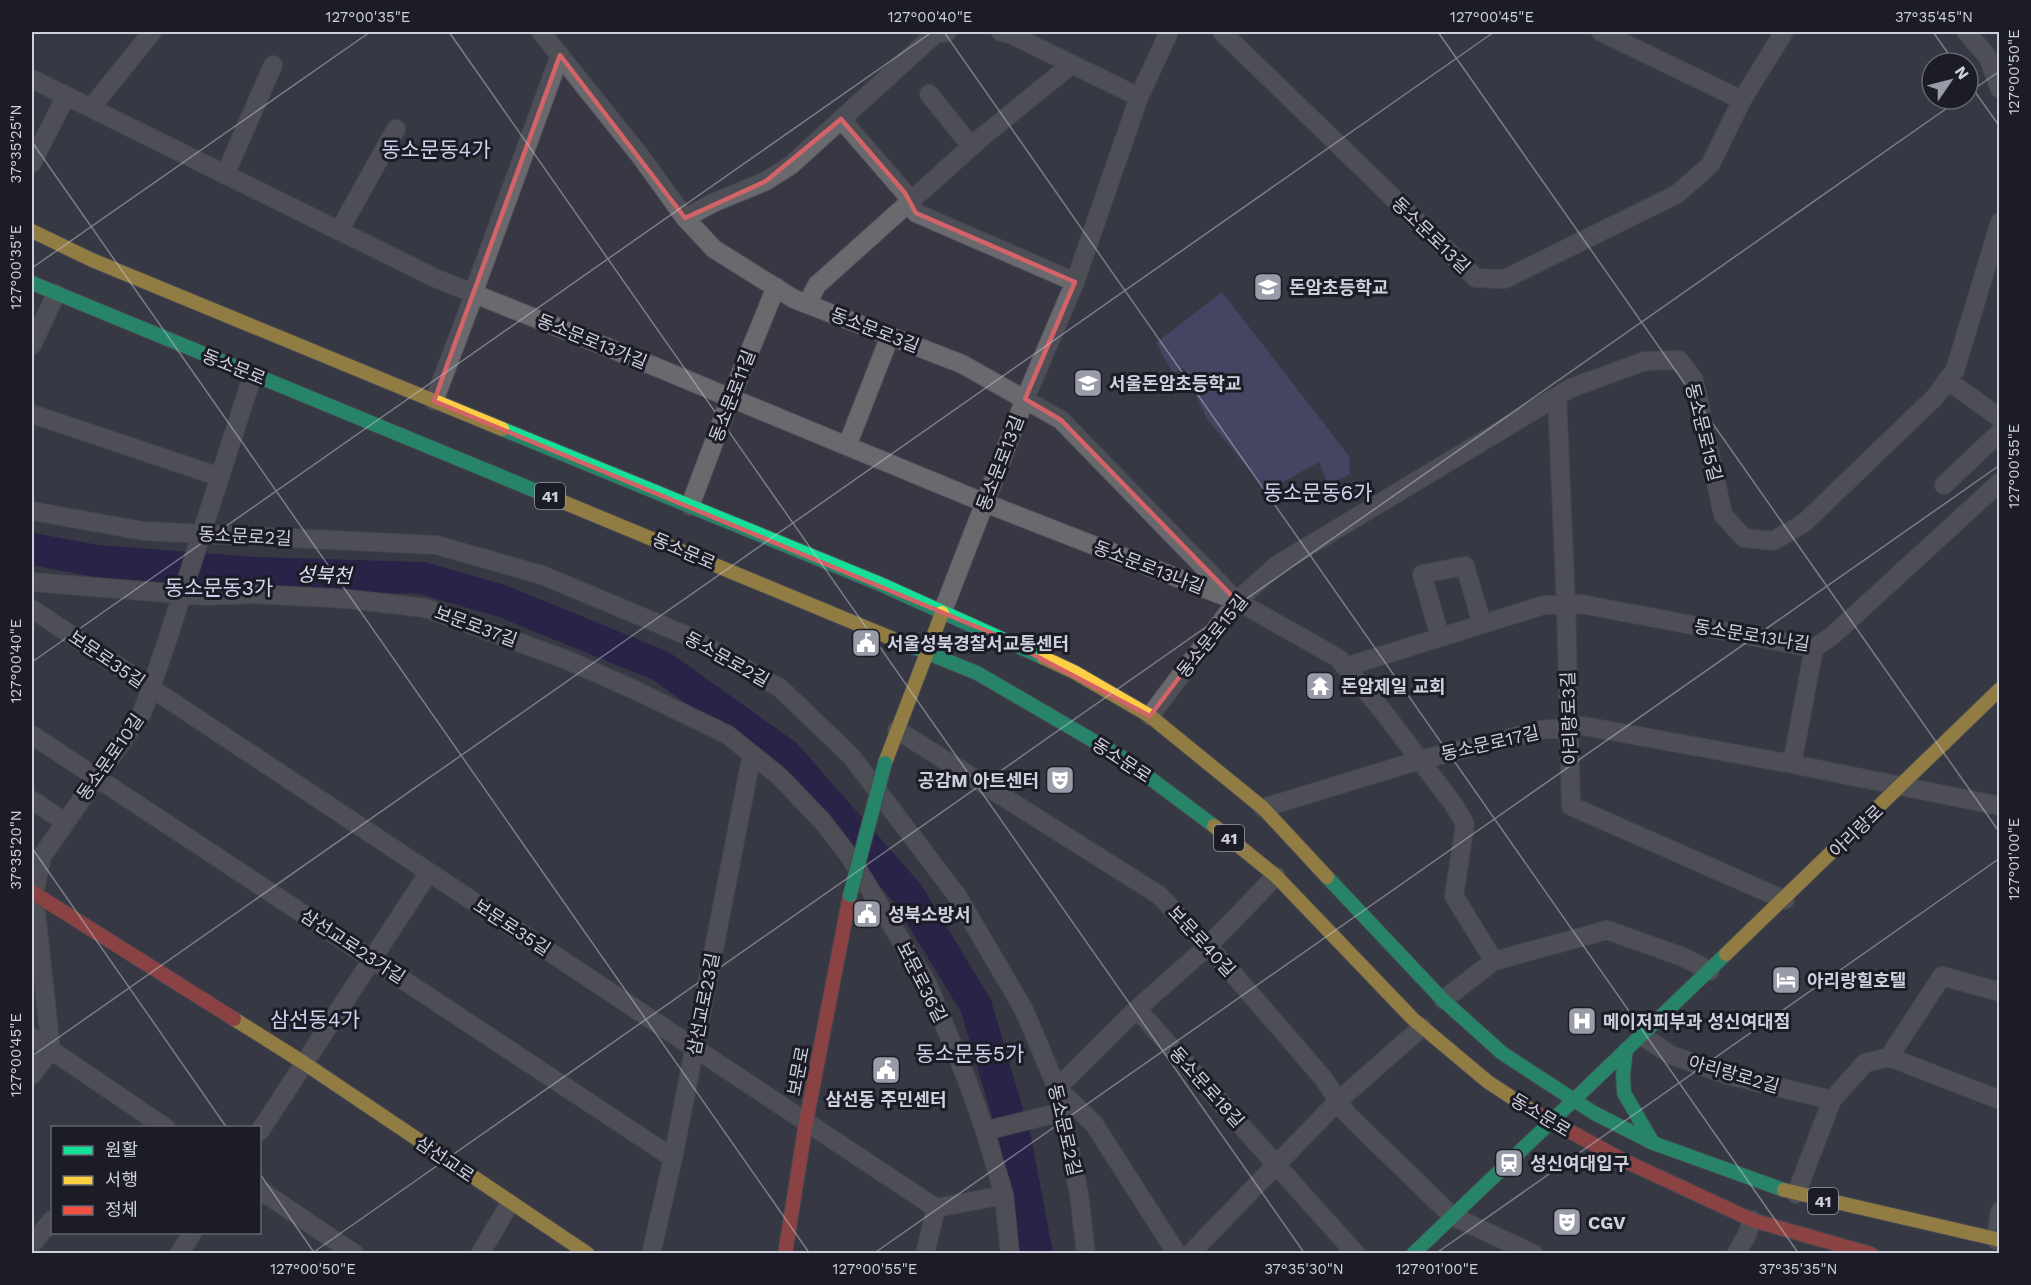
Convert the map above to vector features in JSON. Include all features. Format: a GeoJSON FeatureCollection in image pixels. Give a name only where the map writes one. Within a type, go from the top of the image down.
{"type":"FeatureCollection","features":[{"type":"Feature","properties":{"kind":"main road","name":"동소문로"},"geometry":{"type":"LineString","coordinates":[[32,231],[92,260],[880,584],[1074,672],[1150,716],[1263,808],[1443,1000],[1502,1053],[1573,1100],[1653,1143],[1796,1194],[1998,1240]]}},
{"type":"Feature","properties":{"kind":"main road","name":"동소문로"},"geometry":{"type":"LineString","coordinates":[[32,283],[977,673],[1123,758],[1203,817],[1276,876],[1422,1027],[1488,1082],[1549,1121],[1623,1161],[1752,1220],[1871,1254]]}},
{"type":"Feature","properties":{"kind":"main road"},"geometry":{"type":"LineString","coordinates":[[897,730],[942,613]]}},
{"type":"Feature","properties":{"kind":"main road","name":"아리랑로"},"geometry":{"type":"LineString","coordinates":[[1413,1254],[1549,1121],[1785,900],[2000,689]]}},
{"type":"Feature","properties":{"kind":"main road","name":"보문로"},"geometry":{"type":"LineString","coordinates":[[785,1254],[806,1122],[850,895],[885,763],[897,730]]}},
{"type":"Feature","properties":{"kind":"main road","name":"삼선교로"},"geometry":{"type":"LineString","coordinates":[[33,893],[304,1063],[588,1254]]}},
{"type":"Feature","properties":{"kind":"main road"},"geometry":{"type":"LineString","coordinates":[[1626,1049],[1624,1093],[1653,1143]]}},
{"type":"Feature","properties":{"kind":"street"},"geometry":{"type":"LineString","coordinates":[[91,108],[152,32]]}},
{"type":"Feature","properties":{"kind":"street","name":"동소문로3길"},"geometry":{"type":"LineString","coordinates":[[541,32],[641,157],[685,218],[714,249],[794,299],[962,364],[1061,420],[1237,601]]}},
{"type":"Feature","properties":{"kind":"street"},"geometry":{"type":"LineString","coordinates":[[685,218],[713,203],[766,181],[791,165],[935,34],[947,32]]}},
{"type":"Feature","properties":{"kind":"street"},"geometry":{"type":"LineString","coordinates":[[1001,32],[1010,34],[1139,97]]}},
{"type":"Feature","properties":{"kind":"street","name":"동소문로13길"},"geometry":{"type":"LineString","coordinates":[[942,613],[1025,399],[1075,282],[1139,97],[1169,32]]}},
{"type":"Feature","properties":{"kind":"street","name":"동소문로13길"},"geometry":{"type":"LineString","coordinates":[[1222,32],[1476,279],[1505,279],[1677,194],[1710,165],[1742,100]]}},
{"type":"Feature","properties":{"kind":"street"},"geometry":{"type":"LineString","coordinates":[[1602,32],[1742,100],[1784,32]]}},
{"type":"Feature","properties":{"kind":"street"},"geometry":{"type":"LineString","coordinates":[[1966,32],[1988,57],[2000,89]]}},
{"type":"Feature","properties":{"kind":"street"},"geometry":{"type":"LineString","coordinates":[[434,400],[560,55]]}},
{"type":"Feature","properties":{"kind":"street"},"geometry":{"type":"LineString","coordinates":[[225,175],[273,64]]}},
{"type":"Feature","properties":{"kind":"street"},"geometry":{"type":"LineString","coordinates":[[807,304],[817,285],[971,146],[1072,64]]}},
{"type":"Feature","properties":{"kind":"street","name":"동소문로13가길"},"geometry":{"type":"LineString","coordinates":[[32,79],[435,279],[985,503]]}},
{"type":"Feature","properties":{"kind":"street"},"geometry":{"type":"LineString","coordinates":[[929,94],[971,146]]}},
{"type":"Feature","properties":{"kind":"street"},"geometry":{"type":"LineString","coordinates":[[32,163],[66,96]]}},
{"type":"Feature","properties":{"kind":"street"},"geometry":{"type":"LineString","coordinates":[[840,119],[910,201],[916,213],[1075,282]]}},
{"type":"Feature","properties":{"kind":"street"},"geometry":{"type":"LineString","coordinates":[[339,231],[396,129]]}},
{"type":"Feature","properties":{"kind":"street","name":"동소문로15길"},"geometry":{"type":"LineString","coordinates":[[1150,716],[1237,601],[1277,566],[1571,388],[1645,361],[1678,360],[1694,380],[1723,515],[1744,537],[1773,541],[1804,523],[1935,397],[1955,370],[2000,222]]}},
{"type":"Feature","properties":{"kind":"street","name":"동소문로11길"},"geometry":{"type":"LineString","coordinates":[[690,506],[776,287]]}},
{"type":"Feature","properties":{"kind":"street"},"geometry":{"type":"LineString","coordinates":[[32,345],[56,294]]}},
{"type":"Feature","properties":{"kind":"street"},"geometry":{"type":"LineString","coordinates":[[848,446],[890,336]]}},
{"type":"Feature","properties":{"kind":"street"},"geometry":{"type":"LineString","coordinates":[[201,537],[253,374]]}},
{"type":"Feature","properties":{"kind":"street"},"geometry":{"type":"LineString","coordinates":[[1947,380],[2000,418]]}},
{"type":"Feature","properties":{"kind":"street","name":"아리랑로3길"},"geometry":{"type":"LineString","coordinates":[[1557,397],[1566,605],[1571,806],[1785,900]]}},
{"type":"Feature","properties":{"kind":"street"},"geometry":{"type":"LineString","coordinates":[[32,414],[220,477]]}},
{"type":"Feature","properties":{"kind":"street"},"geometry":{"type":"LineString","coordinates":[[1944,485],[2000,432]]}},
{"type":"Feature","properties":{"kind":"street","name":"동소문로13나길"},"geometry":{"type":"LineString","coordinates":[[985,503],[1237,601],[1338,658],[1346,667],[1544,605],[1581,604],[1814,648],[1832,636],[2000,482]]}},
{"type":"Feature","properties":{"kind":"street","name":"동소문로2길"},"geometry":{"type":"LineString","coordinates":[[32,511],[143,531],[201,537],[436,545],[542,576],[688,636],[780,688],[851,756],[958,897],[1024,1010],[1057,1088],[1079,1194],[1086,1254]]}},
{"type":"Feature","properties":{"kind":"street","name":"동소문로10길"},"geometry":{"type":"LineString","coordinates":[[51,1050],[33,893],[42,856],[142,713],[201,537]]}},
{"type":"Feature","properties":{"kind":"street"},"geometry":{"type":"LineString","coordinates":[[1440,638],[1422,574],[1465,566],[1482,624]]}},
{"type":"Feature","properties":{"kind":"street","name":"보문로37길"},"geometry":{"type":"LineString","coordinates":[[32,582],[184,591],[204,596],[254,594],[348,599],[425,608],[567,660],[728,735],[780,777],[823,822],[850,857]]}},
{"type":"Feature","properties":{"kind":"street","name":"보문로35길"},"geometry":{"type":"LineString","coordinates":[[32,609],[936,1208]]}},
{"type":"Feature","properties":{"kind":"street"},"geometry":{"type":"LineString","coordinates":[[1792,764],[1814,648]]}},
{"type":"Feature","properties":{"kind":"street"},"geometry":{"type":"LineString","coordinates":[[1346,667],[1420,760],[1454,805],[1465,824],[1454,896],[1494,961]]}},
{"type":"Feature","properties":{"kind":"street","name":"동소문로17길"},"geometry":{"type":"LineString","coordinates":[[1263,808],[1420,760],[1541,730],[1584,726],[1792,764],[2000,807]]}},
{"type":"Feature","properties":{"kind":"street","name":"보문로40길"},"geometry":{"type":"LineString","coordinates":[[897,730],[1159,895],[1208,946],[1323,1078],[1348,1115],[1452,1215],[1534,1254]]}},
{"type":"Feature","properties":{"kind":"street","name":"삼선교로23가길"},"geometry":{"type":"LineString","coordinates":[[32,735],[673,1158]]}},
{"type":"Feature","properties":{"kind":"street","name":"삼선교로23길"},"geometry":{"type":"LineString","coordinates":[[651,1254],[673,1158],[752,754]]}},
{"type":"Feature","properties":{"kind":"street"},"geometry":{"type":"LineString","coordinates":[[32,800],[65,822]]}},
{"type":"Feature","properties":{"kind":"street","name":"보문로36길"},"geometry":{"type":"LineString","coordinates":[[850,857],[927,983],[967,1080],[1004,1195],[1010,1254]]}},
{"type":"Feature","properties":{"kind":"street"},"geometry":{"type":"LineString","coordinates":[[261,1129],[429,872]]}},
{"type":"Feature","properties":{"kind":"street"},"geometry":{"type":"LineString","coordinates":[[1177,1254],[1094,1124],[1057,1088],[1137,1009],[1208,946],[1276,876]]}},
{"type":"Feature","properties":{"kind":"street"},"geometry":{"type":"LineString","coordinates":[[1443,1000],[1494,961],[1607,930],[1683,957],[1710,971]]}},
{"type":"Feature","properties":{"kind":"street"},"geometry":{"type":"LineString","coordinates":[[1889,1057],[1942,976],[2000,992]]}},
{"type":"Feature","properties":{"kind":"street","name":"동소문로18길"},"geometry":{"type":"LineString","coordinates":[[1137,1009],[1356,1254]]}},
{"type":"Feature","properties":{"kind":"street"},"geometry":{"type":"LineString","coordinates":[[1190,1254],[1338,1101],[1422,1027]]}},
{"type":"Feature","properties":{"kind":"street","name":"아리랑로2길"},"geometry":{"type":"LineString","coordinates":[[1641,1035],[1671,1055],[1727,1075],[1832,1100]]}},
{"type":"Feature","properties":{"kind":"street"},"geometry":{"type":"LineString","coordinates":[[32,1037],[163,1126]]}},
{"type":"Feature","properties":{"kind":"street"},"geometry":{"type":"LineString","coordinates":[[32,1075],[51,1050]]}},
{"type":"Feature","properties":{"kind":"street"},"geometry":{"type":"LineString","coordinates":[[1796,1194],[1832,1100],[1865,1063],[1889,1057],[2000,1100]]}},
{"type":"Feature","properties":{"kind":"street"},"geometry":{"type":"LineString","coordinates":[[985,1131],[1061,1112]]}},
{"type":"Feature","properties":{"kind":"street"},"geometry":{"type":"LineString","coordinates":[[135,1126],[146,1114]]}},
{"type":"Feature","properties":{"kind":"street"},"geometry":{"type":"LineString","coordinates":[[261,1191],[343,1250]]}},
{"type":"Feature","properties":{"kind":"street"},"geometry":{"type":"LineString","coordinates":[[925,1254],[936,1208],[1004,1195]]}},
{"type":"Feature","properties":{"kind":"street"},"geometry":{"type":"LineString","coordinates":[[480,1254],[510,1203]]}},
{"type":"Feature","properties":{"kind":"street"},"geometry":{"type":"LineString","coordinates":[[1998,1240],[2000,1211]]}},
{"type":"Feature","properties":{"kind":"street"},"geometry":{"type":"LineString","coordinates":[[1736,1254],[1747,1235],[1752,1220]]}},
{"type":"Feature","properties":{"kind":"street"},"geometry":{"type":"LineString","coordinates":[[32,1244],[51,1221]]}},
{"type":"Feature","properties":{"kind":"street"},"geometry":{"type":"LineString","coordinates":[[179,1254],[192,1234]]}},
{"type":"Feature","properties":{"kind":"highlighted area"},"geometry":{"type":"Polygon","coordinates":[[[560,55],[685,218],[766,181],[841,119],[905,193],[916,213],[1075,282],[1025,399],[1061,420],[1237,601],[1150,716],[994,634],[434,401],[560,55]]]}},
{"type":"Feature","properties":{"kind":"shaded area"},"geometry":{"type":"Polygon","coordinates":[[[1222,292],[1349,456],[1350,474],[1328,485],[1319,462],[1267,491],[1207,419],[1184,368],[1173,373],[1156,343],[1222,292]]]}},
{"type":"Feature","properties":{"kind":"waterway","name":"성북천"},"geometry":{"type":"LineString","coordinates":[[32,549],[97,561],[256,573],[422,578],[502,601],[661,666],[786,755],[908,894],[976,1006],[1015,1138],[1037,1254]]}},
{"type":"Feature","properties":{"kind":"traffic: fast"},"geometry":{"type":"LineString","coordinates":[[32,283],[546,495]]}},
{"type":"Feature","properties":{"kind":"traffic: fast"},"geometry":{"type":"LineString","coordinates":[[502,429],[880,584],[1044,658]]}},
{"type":"Feature","properties":{"kind":"traffic: fast"},"geometry":{"type":"LineString","coordinates":[[891,638],[977,673],[1123,758],[1214,826]]}},
{"type":"Feature","properties":{"kind":"traffic: fast"},"geometry":{"type":"LineString","coordinates":[[850,895],[885,763]]}},
{"type":"Feature","properties":{"kind":"traffic: fast"},"geometry":{"type":"LineString","coordinates":[[1327,877],[1443,1000],[1502,1053],[1594,1113],[1653,1143],[1784,1190]]}},
{"type":"Feature","properties":{"kind":"traffic: fast"},"geometry":{"type":"LineString","coordinates":[[1413,1254],[1726,954]]}},
{"type":"Feature","properties":{"kind":"traffic: fast"},"geometry":{"type":"LineString","coordinates":[[1626,1049],[1624,1093],[1653,1143]]}},
{"type":"Feature","properties":{"kind":"traffic: slow"},"geometry":{"type":"LineString","coordinates":[[32,231],[92,260],[502,429]]}},
{"type":"Feature","properties":{"kind":"traffic: slow"},"geometry":{"type":"LineString","coordinates":[[546,495],[891,638]]}},
{"type":"Feature","properties":{"kind":"traffic: slow"},"geometry":{"type":"LineString","coordinates":[[885,763],[942,613]]}},
{"type":"Feature","properties":{"kind":"traffic: slow"},"geometry":{"type":"LineString","coordinates":[[1044,658],[1074,672],[1150,716],[1263,808],[1327,877]]}},
{"type":"Feature","properties":{"kind":"traffic: slow"},"geometry":{"type":"LineString","coordinates":[[1726,954],[2000,689]]}},
{"type":"Feature","properties":{"kind":"traffic: slow"},"geometry":{"type":"LineString","coordinates":[[1214,826],[1276,876],[1414,1020],[1488,1082],[1534,1112]]}},
{"type":"Feature","properties":{"kind":"traffic: slow"},"geometry":{"type":"LineString","coordinates":[[234,1019],[304,1063],[588,1254]]}},
{"type":"Feature","properties":{"kind":"traffic: slow"},"geometry":{"type":"LineString","coordinates":[[1784,1190],[2000,1240]]}},
{"type":"Feature","properties":{"kind":"traffic: jam"},"geometry":{"type":"LineString","coordinates":[[32,892],[234,1019]]}},
{"type":"Feature","properties":{"kind":"traffic: jam"},"geometry":{"type":"LineString","coordinates":[[785,1254],[806,1122],[850,895]]}},
{"type":"Feature","properties":{"kind":"traffic: jam"},"geometry":{"type":"LineString","coordinates":[[1534,1112],[1623,1160],[1752,1220],[1871,1254]]}},
{"type":"Feature","properties":{"kind":"place","name":"돈암초등학교"},"geometry":{"type":"Point","coordinates":[1268,287]}},
{"type":"Feature","properties":{"kind":"place","name":"서울돈암초등학교"},"geometry":{"type":"Point","coordinates":[1088,383]}},
{"type":"Feature","properties":{"kind":"place","name":"서울성북경찰서교통센터"},"geometry":{"type":"Point","coordinates":[866,643]}},
{"type":"Feature","properties":{"kind":"place","name":"돈암제일 교회"},"geometry":{"type":"Point","coordinates":[1320,686]}},
{"type":"Feature","properties":{"kind":"place","name":"공감M 아트센터"},"geometry":{"type":"Point","coordinates":[1060,780]}},
{"type":"Feature","properties":{"kind":"place","name":"성북소방서"},"geometry":{"type":"Point","coordinates":[867,914]}},
{"type":"Feature","properties":{"kind":"place","name":"아리랑힐호텔"},"geometry":{"type":"Point","coordinates":[1786,980]}},
{"type":"Feature","properties":{"kind":"place","name":"메이저피부과 성신여대점"},"geometry":{"type":"Point","coordinates":[1582,1021]}},
{"type":"Feature","properties":{"kind":"place","name":"삼선동 주민센터"},"geometry":{"type":"Point","coordinates":[886,1070]}},
{"type":"Feature","properties":{"kind":"place","name":"성신여대입구"},"geometry":{"type":"Point","coordinates":[1509,1163]}},
{"type":"Feature","properties":{"kind":"place","name":"CGV"},"geometry":{"type":"Point","coordinates":[1567,1222]}},
{"type":"Feature","properties":{"kind":"district","name":"동소문동4가"},"geometry":{"type":"Point","coordinates":[436,149]}},
{"type":"Feature","properties":{"kind":"district","name":"동소문동6가"},"geometry":{"type":"Point","coordinates":[1318,492]}},
{"type":"Feature","properties":{"kind":"district","name":"동소문동3가"},"geometry":{"type":"Point","coordinates":[219,587]}},
{"type":"Feature","properties":{"kind":"district","name":"삼선동4가"},"geometry":{"type":"Point","coordinates":[315,1019]}},
{"type":"Feature","properties":{"kind":"district","name":"동소문동5가"},"geometry":{"type":"Point","coordinates":[970,1053]}}]}
